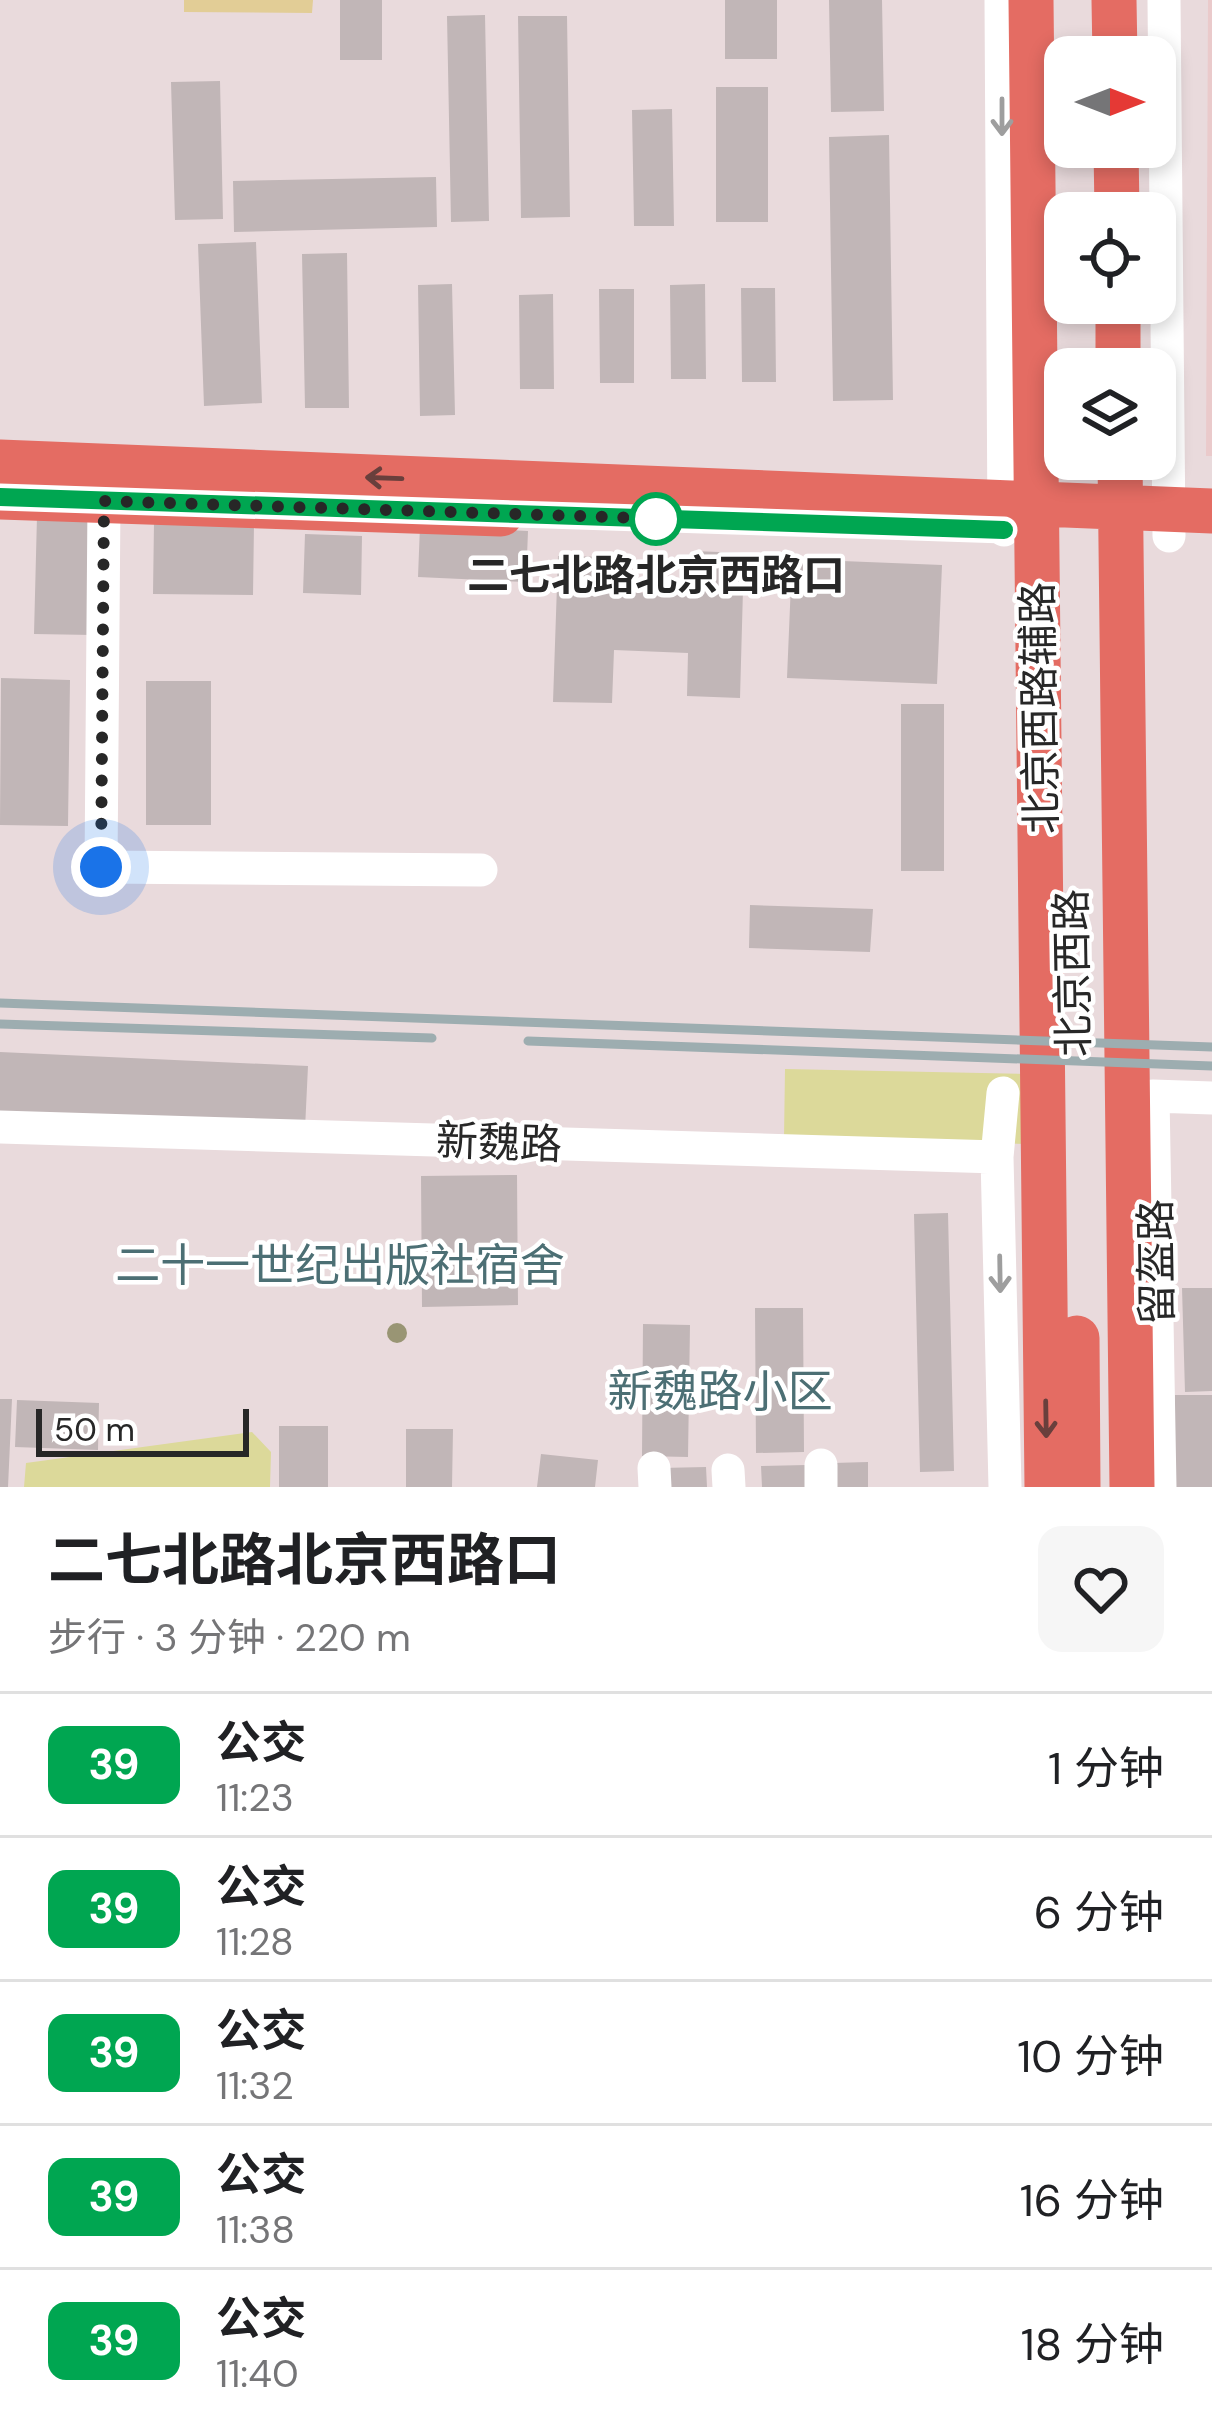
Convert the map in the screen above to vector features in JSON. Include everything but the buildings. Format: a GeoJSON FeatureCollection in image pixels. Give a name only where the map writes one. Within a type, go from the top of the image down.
{"type":"FeatureCollection","features":[{"type":"Feature","properties":{"kind":"main road","name":"北京西路辅路"},"geometry":{"type":"LineString","coordinates":[[1031,0],[1047,1487]]}},
{"type":"Feature","properties":{"kind":"main road"},"geometry":{"type":"LineString","coordinates":[[1061,0],[1065,348]]}},
{"type":"Feature","properties":{"kind":"main road"},"geometry":{"type":"LineString","coordinates":[[1087,0],[1088,36]]}},
{"type":"Feature","properties":{"kind":"main road"},"geometry":{"type":"LineString","coordinates":[[1114,0],[1114,36]]}},
{"type":"Feature","properties":{"kind":"main road"},"geometry":{"type":"LineString","coordinates":[[0,462],[1191,524]]}},
{"type":"Feature","properties":{"kind":"main road","name":"北京西路"},"geometry":{"type":"LineString","coordinates":[[1066,480],[1078,1487]]}},
{"type":"Feature","properties":{"kind":"main road","name":"北京西路"},"geometry":{"type":"LineString","coordinates":[[1092,480],[1104,1487]]}},
{"type":"Feature","properties":{"kind":"main road","name":"北京西路辅路"},"geometry":{"type":"LineString","coordinates":[[1120,480],[1132,1487]]}},
{"type":"Feature","properties":{"kind":"main road"},"geometry":{"type":"LineString","coordinates":[[0,497],[1004,517]]}},
{"type":"Feature","properties":{"kind":"street"},"geometry":{"type":"LineString","coordinates":[[1001,0],[1004,517]]}},
{"type":"Feature","properties":{"kind":"street"},"geometry":{"type":"LineString","coordinates":[[1164,0],[1191,524]]}},
{"type":"Feature","properties":{"kind":"street"},"geometry":{"type":"LineString","coordinates":[[104,501],[101,867],[481,870]]}},
{"type":"Feature","properties":{"kind":"street"},"geometry":{"type":"LineString","coordinates":[[1004,1093],[997,1157],[1005,1487]]}},
{"type":"Feature","properties":{"kind":"street","name":"留盔路"},"geometry":{"type":"LineString","coordinates":[[1160,1487],[1153,1096],[1212,1098]]}},
{"type":"Feature","properties":{"kind":"street","name":"新魏路"},"geometry":{"type":"LineString","coordinates":[[0,1127],[997,1157]]}},
{"type":"Feature","properties":{"kind":"shaded area"},"geometry":{"type":"Polygon","coordinates":[[[184,0],[313,0],[312,13],[184,12],[184,0]]]}},
{"type":"Feature","properties":{"kind":"shaded area"},"geometry":{"type":"Polygon","coordinates":[[[1208,0],[1212,0],[1212,456],[1206,456],[1208,0]]]}},
{"type":"Feature","properties":{"kind":"shaded area"},"geometry":{"type":"Polygon","coordinates":[[[785,1069],[1030,1074],[1029,1144],[784,1138],[785,1069]]]}},
{"type":"Feature","properties":{"kind":"shaded area"},"geometry":{"type":"Polygon","coordinates":[[[252,1432],[271,1452],[270,1487],[24,1487],[26,1463],[252,1432]]]}},
{"type":"Feature","properties":{"kind":"railway"},"geometry":{"type":"LineString","coordinates":[[0,1003],[1212,1047]]}},
{"type":"Feature","properties":{"kind":"railway"},"geometry":{"type":"LineString","coordinates":[[0,1024],[432,1038]]}},
{"type":"Feature","properties":{"kind":"railway"},"geometry":{"type":"LineString","coordinates":[[528,1041],[1212,1066]]}},
{"type":"Feature","properties":{"kind":"bus line","name":"39"},"geometry":{"type":"LineString","coordinates":[[0,497],[1004,530]]}},
{"type":"Feature","properties":{"kind":"place","name":"二七北路北京西路口"},"geometry":{"type":"Point","coordinates":[656,519]}},
{"type":"Feature","properties":{"kind":"district","name":"二十一世纪出版社宿舍"},"geometry":{"type":"Point","coordinates":[340,1265]}},
{"type":"Feature","properties":{"kind":"district","name":"新魏路小区"},"geometry":{"type":"Point","coordinates":[720,1391]}},
{"type":"Feature","properties":{"kind":"route"},"geometry":{"type":"LineString","coordinates":[[101,867],[104,501],[673,519],[656,519]]}}]}
